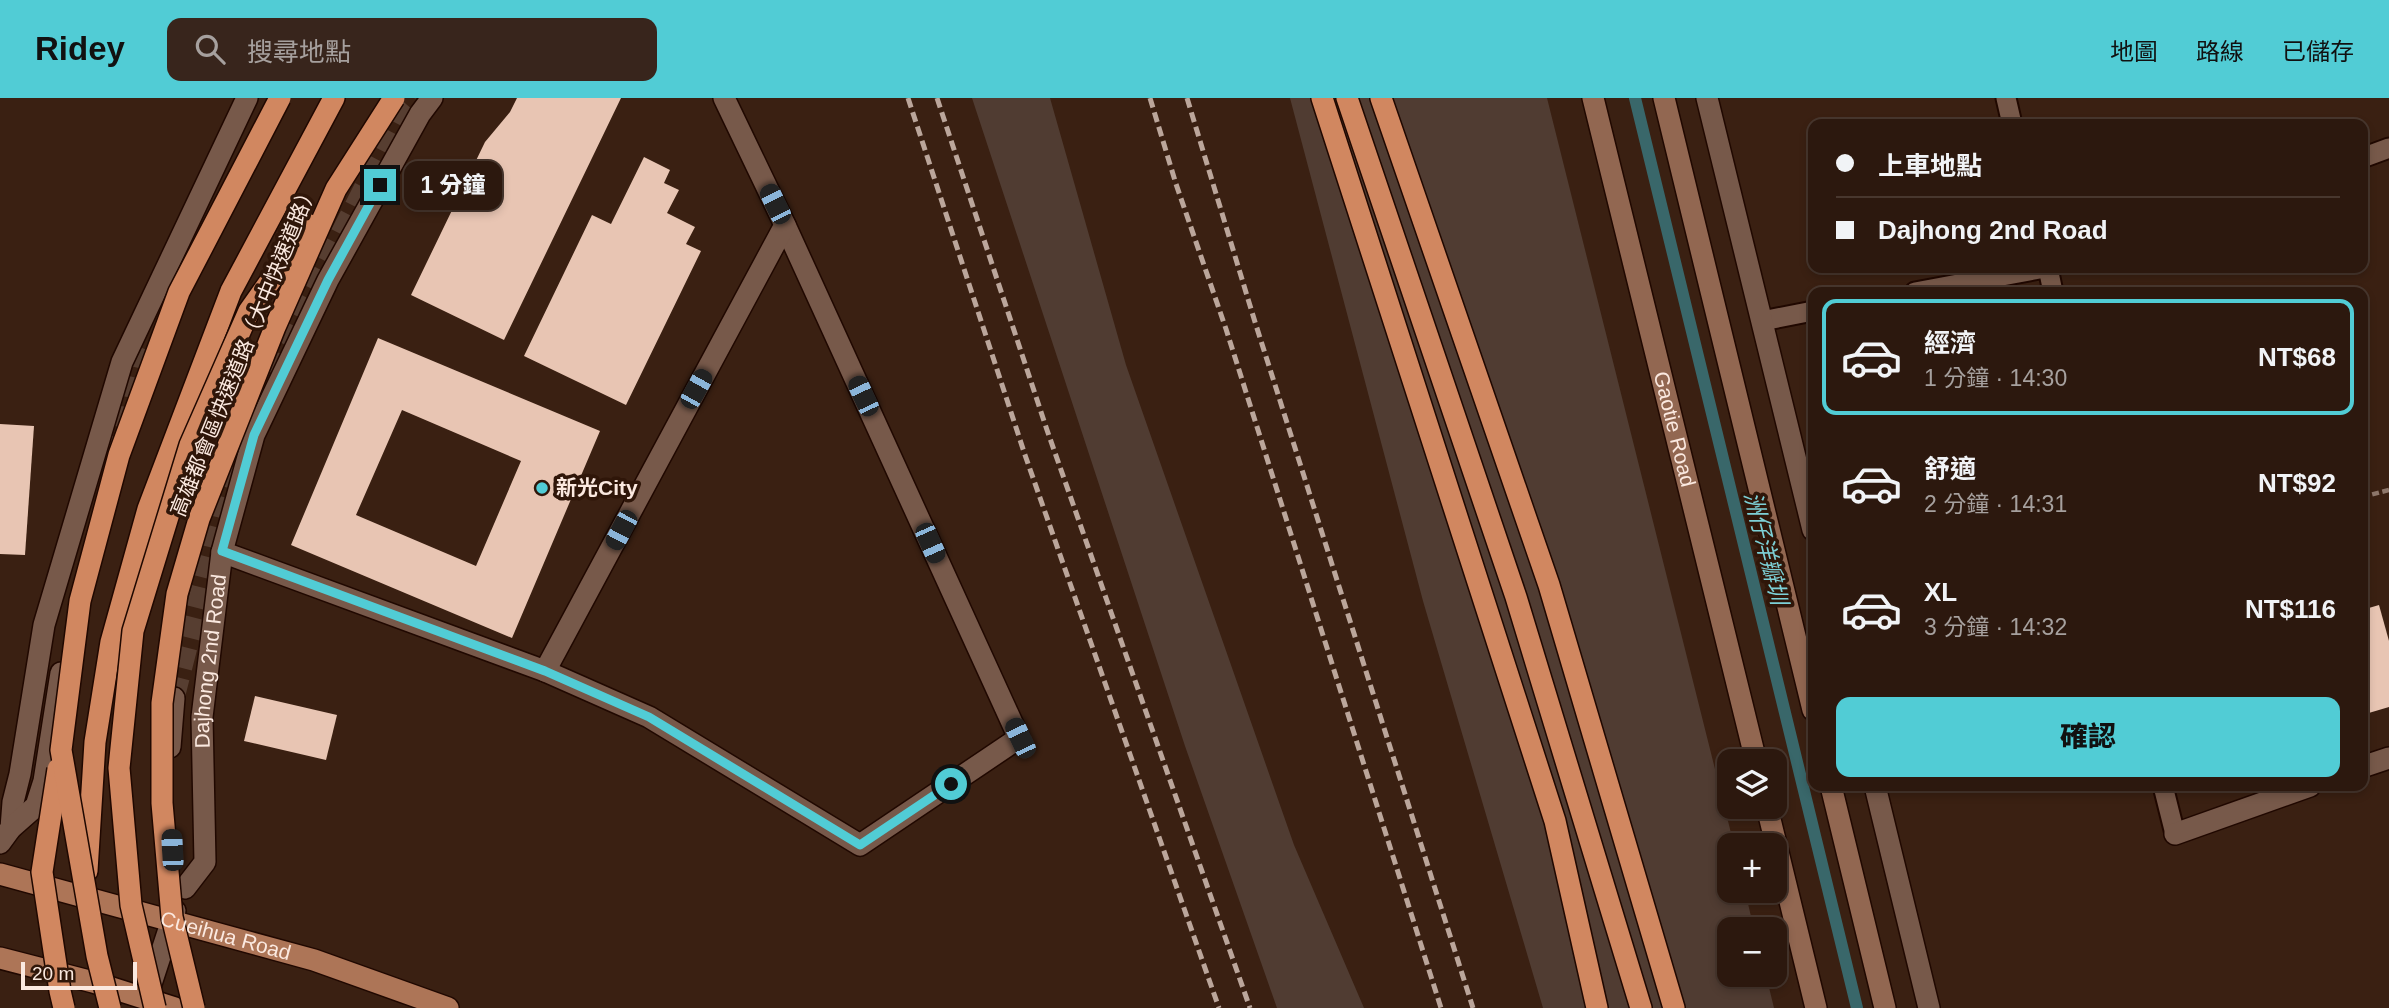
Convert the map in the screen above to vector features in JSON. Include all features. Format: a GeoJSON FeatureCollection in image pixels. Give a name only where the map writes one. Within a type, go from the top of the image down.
{"type":"FeatureCollection","features":[{"type":"Feature","properties":{"kind":"highway"},"geometry":{"type":"LineString","coordinates":[[64,1008],[42,872],[80,601],[119,455],[179,292],[280,98]]}},
{"type":"Feature","properties":{"kind":"highway"},"geometry":{"type":"LineString","coordinates":[[93,982],[86,898],[95,742],[111,642],[148,509],[231,291],[334,98]]}},
{"type":"Feature","properties":{"kind":"highway","name":"高雄都會區快速道路（大中快速道路）"},"geometry":{"type":"LineString","coordinates":[[194,1008],[172,917],[162,803],[162,703],[177,594],[199,519],[275,327],[336,189],[394,98]]}},
{"type":"Feature","properties":{"kind":"highway"},"geometry":{"type":"LineString","coordinates":[[1322,98],[1555,821],[1597,1008]]}},
{"type":"Feature","properties":{"kind":"highway"},"geometry":{"type":"LineString","coordinates":[[1347,98],[1516,597],[1641,1008]]}},
{"type":"Feature","properties":{"kind":"highway"},"geometry":{"type":"LineString","coordinates":[[1381,98],[1549,585],[1674,1008]]}},
{"type":"Feature","properties":{"kind":"highway"},"geometry":{"type":"LineString","coordinates":[[148,1005],[131,905],[120,768],[133,631],[190,445],[249,311],[336,189]]}},
{"type":"Feature","properties":{"kind":"highway"},"geometry":{"type":"LineString","coordinates":[[61,750],[97,956],[110,1008]]}},
{"type":"Feature","properties":{"kind":"main road","name":"Cueihua Road"},"geometry":{"type":"LineString","coordinates":[[0,874],[314,960],[448,1008]]}},
{"type":"Feature","properties":{"kind":"main road"},"geometry":{"type":"LineString","coordinates":[[0,958],[93,982],[148,1005],[175,1008]]}},
{"type":"Feature","properties":{"kind":"street"},"geometry":{"type":"LineString","coordinates":[[5,836],[20,774],[44,625],[122,362],[247,98]]}},
{"type":"Feature","properties":{"kind":"street"},"geometry":{"type":"LineString","coordinates":[[222,551],[545,671],[649,717],[860,845],[1020,738],[724,98]]}},
{"type":"Feature","properties":{"kind":"street","name":"Gaotie Road"},"geometry":{"type":"LineString","coordinates":[[1593,98],[1753,749]]}},
{"type":"Feature","properties":{"kind":"street"},"geometry":{"type":"LineString","coordinates":[[1664,98],[1808,689]]}},
{"type":"Feature","properties":{"kind":"street"},"geometry":{"type":"LineString","coordinates":[[1706,98],[1808,510]]}},
{"type":"Feature","properties":{"kind":"street","name":"Dajhong 2nd Road"},"geometry":{"type":"LineString","coordinates":[[148,1005],[172,921],[185,888],[205,862],[202,717],[222,551],[254,435],[328,280],[426,106]]}},
{"type":"Feature","properties":{"kind":"street"},"geometry":{"type":"LineString","coordinates":[[545,671],[785,225]]}},
{"type":"Feature","properties":{"kind":"street"},"geometry":{"type":"LineString","coordinates":[[5,836],[36,806],[44,781],[61,673]]}},
{"type":"Feature","properties":{"kind":"street"},"geometry":{"type":"LineString","coordinates":[[174,698],[167,775],[172,850],[185,888]]}},
{"type":"Feature","properties":{"kind":"street"},"geometry":{"type":"LineString","coordinates":[[2368,765],[2389,758]]}},
{"type":"Feature","properties":{"kind":"street"},"geometry":{"type":"LineString","coordinates":[[1832,791],[1885,1008]]}},
{"type":"Feature","properties":{"kind":"street"},"geometry":{"type":"LineString","coordinates":[[1876,791],[1929,1008]]}},
{"type":"Feature","properties":{"kind":"street"},"geometry":{"type":"LineString","coordinates":[[2175,834],[2296,791]]}},
{"type":"Feature","properties":{"kind":"street"},"geometry":{"type":"LineString","coordinates":[[1770,819],[1816,1008]]}},
{"type":"Feature","properties":{"kind":"lane"},"geometry":{"type":"LineString","coordinates":[[394,98],[426,106]]}},
{"type":"Feature","properties":{"kind":"lane"},"geometry":{"type":"LineString","coordinates":[[2006,98],[2011,119]]}},
{"type":"Feature","properties":{"kind":"lane"},"geometry":{"type":"LineString","coordinates":[[2368,156],[2389,148]]}},
{"type":"Feature","properties":{"kind":"lane"},"geometry":{"type":"LineString","coordinates":[[1942,287],[2019,273]]}},
{"type":"Feature","properties":{"kind":"lane"},"geometry":{"type":"LineString","coordinates":[[1762,321],[1808,312]]}},
{"type":"Feature","properties":{"kind":"lane"},"geometry":{"type":"LineString","coordinates":[[2164,791],[2175,834]]}},
{"type":"Feature","properties":{"kind":"path"},"geometry":{"type":"LineString","coordinates":[[2368,495],[2389,490]]}},
{"type":"Feature","properties":{"kind":"shaded area"},"geometry":{"type":"Polygon","coordinates":[[[972,98],[1050,98],[1126,365],[1294,845],[1364,1008],[1277,1008],[1185,746],[972,98]]]}},
{"type":"Feature","properties":{"kind":"shaded area"},"geometry":{"type":"Polygon","coordinates":[[[1290,98],[1547,98],[1717,777],[1717,819],[1727,819],[1731,833],[1717,833],[1717,903],[1748,903],[1751,917],[1717,917],[1717,987],[1769,987],[1774,1008],[1543,1008],[1423,601],[1290,98]]]}},
{"type":"Feature","properties":{"kind":"building"},"geometry":{"type":"Polygon","coordinates":[[[517,98],[621,98],[504,340],[411,295],[485,142],[510,112],[517,98]]]}},
{"type":"Feature","properties":{"kind":"building"},"geometry":{"type":"Polygon","coordinates":[[[644,157],[670,170],[664,183],[679,190],[667,213],[695,227],[686,244],[701,251],[626,405],[524,356],[592,215],[611,224],[644,157]]]}},
{"type":"Feature","properties":{"kind":"building","name":"新光City"},"geometry":{"type":"Polygon","coordinates":[[[378,338],[600,431],[512,638],[291,545],[378,338]],[[402,410],[356,515],[476,566],[521,461],[402,410]]]}},
{"type":"Feature","properties":{"kind":"building"},"geometry":{"type":"Polygon","coordinates":[[[0,424],[34,426],[25,555],[0,554],[0,424]]]}},
{"type":"Feature","properties":{"kind":"building"},"geometry":{"type":"Polygon","coordinates":[[[2379,605],[2389,641],[2389,707],[2368,713],[2368,608],[2379,605]]]}},
{"type":"Feature","properties":{"kind":"building"},"geometry":{"type":"Polygon","coordinates":[[[255,696],[337,715],[326,760],[244,741],[255,696]]]}},
{"type":"Feature","properties":{"kind":"waterway","name":"洲仔洋瓣圳"},"geometry":{"type":"LineString","coordinates":[[1635,98],[1857,1008]]}},
{"type":"Feature","properties":{"kind":"tunnel"},"geometry":{"type":"LineString","coordinates":[[174,698],[243,426],[403,112],[415,98]]}},
{"type":"Feature","properties":{"kind":"tunnel"},"geometry":{"type":"LineString","coordinates":[[111,457],[133,360],[140,343]]}},
{"type":"Feature","properties":{"kind":"railway"},"geometry":{"type":"LineString","coordinates":[[908,98],[1025,455],[1219,1008]]}},
{"type":"Feature","properties":{"kind":"railway"},"geometry":{"type":"LineString","coordinates":[[937,98],[1047,430],[1250,1008]]}},
{"type":"Feature","properties":{"kind":"railway"},"geometry":{"type":"LineString","coordinates":[[1150,98],[1441,1008]]}},
{"type":"Feature","properties":{"kind":"railway"},"geometry":{"type":"LineString","coordinates":[[1187,98],[1255,322],[1473,1008]]}},
{"type":"Feature","properties":{"kind":"place","name":"新光City"},"geometry":{"type":"Point","coordinates":[542,488]}},
{"type":"Feature","properties":{"kind":"route"},"geometry":{"type":"LineString","coordinates":[[380,185],[328,280],[254,435],[222,551],[545,671],[649,717],[860,845],[951,784]]}}]}
